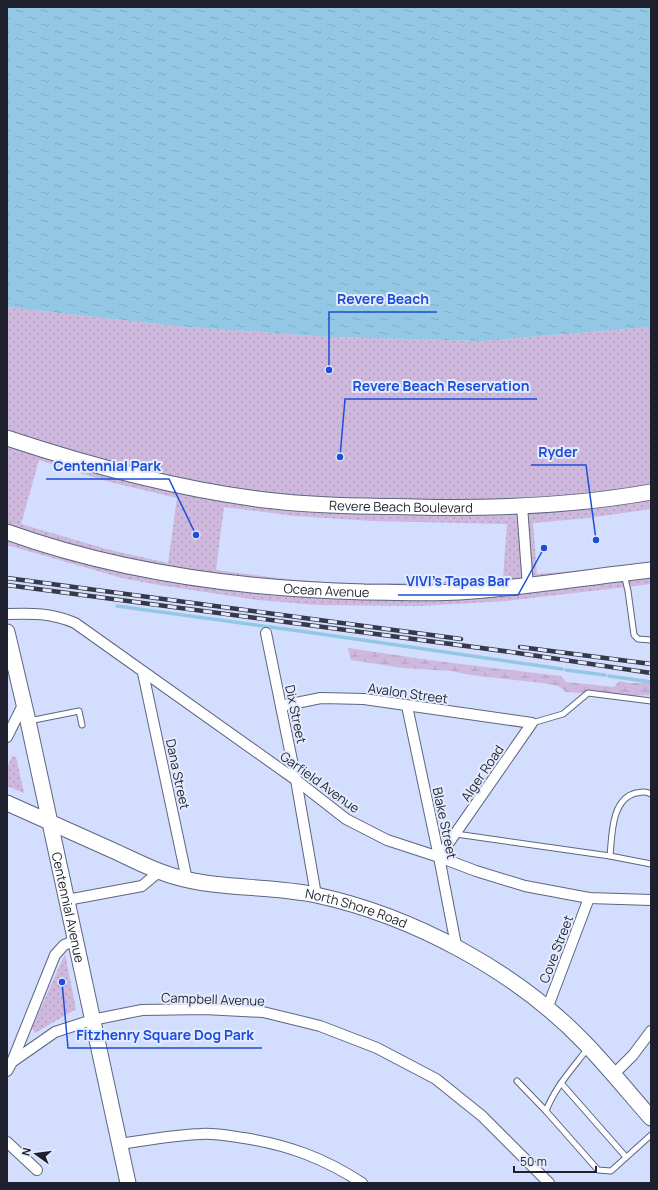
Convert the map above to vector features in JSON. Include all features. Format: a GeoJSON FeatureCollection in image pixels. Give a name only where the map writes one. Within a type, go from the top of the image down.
{"type":"FeatureCollection","features":[{"type":"Feature","properties":{"kind":"main road","name":"Revere Beach Boulevard"},"geometry":{"type":"LineString","coordinates":[[7,438],[152,480],[205,491],[284,501],[396,507],[486,509],[612,499],[651,492]]}},
{"type":"Feature","properties":{"kind":"main road","name":"Ocean Avenue"},"geometry":{"type":"LineString","coordinates":[[7,532],[117,563],[169,573],[245,585],[320,591],[457,592],[528,587],[651,570]]}},
{"type":"Feature","properties":{"kind":"main road","name":"Centennial Avenue"},"geometry":{"type":"LineString","coordinates":[[9,647],[28,721],[128,1183]]}},
{"type":"Feature","properties":{"kind":"main road","name":"North Shore Road"},"geometry":{"type":"LineString","coordinates":[[7,803],[160,871],[187,880],[212,885],[260,887],[316,895],[365,909],[414,927],[456,946],[508,979],[547,1009],[588,1047],[612,1076],[651,1118]]}},
{"type":"Feature","properties":{"kind":"street"},"geometry":{"type":"LineString","coordinates":[[522,506],[528,587]]}},
{"type":"Feature","properties":{"kind":"street","name":"Garfield Avenue"},"geometry":{"type":"LineString","coordinates":[[7,614],[42,613],[64,618],[75,624],[296,780],[346,819],[388,840],[476,871],[525,886],[589,898],[651,900]]}},
{"type":"Feature","properties":{"kind":"street","name":"Dix Street"},"geometry":{"type":"LineString","coordinates":[[266,633],[296,780],[316,895]]}},
{"type":"Feature","properties":{"kind":"street","name":"Dana Street"},"geometry":{"type":"LineString","coordinates":[[143,673],[187,880]]}},
{"type":"Feature","properties":{"kind":"street","name":"Avalon Street"},"geometry":{"type":"LineString","coordinates":[[281,706],[321,698],[364,699],[532,723]]}},
{"type":"Feature","properties":{"kind":"street"},"geometry":{"type":"LineString","coordinates":[[7,737],[24,703]]}},
{"type":"Feature","properties":{"kind":"street","name":"Blake Street"},"geometry":{"type":"LineString","coordinates":[[407,706],[456,946]]}},
{"type":"Feature","properties":{"kind":"street","name":"Alger Road"},"geometry":{"type":"LineString","coordinates":[[439,857],[532,723]]}},
{"type":"Feature","properties":{"kind":"street"},"geometry":{"type":"LineString","coordinates":[[67,900],[142,886],[160,871]]}},
{"type":"Feature","properties":{"kind":"street","name":"Cove Street"},"geometry":{"type":"LineString","coordinates":[[547,1009],[589,898]]}},
{"type":"Feature","properties":{"kind":"street"},"geometry":{"type":"LineString","coordinates":[[9,1066],[55,955],[64,945],[76,940]]}},
{"type":"Feature","properties":{"kind":"street","name":"Campbell Avenue"},"geometry":{"type":"LineString","coordinates":[[9,1066],[55,1032],[92,1020],[142,1010],[204,1009],[263,1012],[327,1029],[378,1048],[436,1079],[482,1116],[549,1183]]}},
{"type":"Feature","properties":{"kind":"street"},"geometry":{"type":"LineString","coordinates":[[612,1076],[633,1055],[651,1031]]}},
{"type":"Feature","properties":{"kind":"street"},"geometry":{"type":"LineString","coordinates":[[120,1144],[202,1134],[234,1136],[272,1142],[307,1153],[362,1183]]}},
{"type":"Feature","properties":{"kind":"street"},"geometry":{"type":"LineString","coordinates":[[7,1142],[36,1170]]}},
{"type":"Feature","properties":{"kind":"lane"},"geometry":{"type":"LineString","coordinates":[[624,573],[634,635],[638,639],[651,640]]}},
{"type":"Feature","properties":{"kind":"lane"},"geometry":{"type":"LineString","coordinates":[[532,723],[563,714],[588,693],[651,701]]}},
{"type":"Feature","properties":{"kind":"lane"},"geometry":{"type":"LineString","coordinates":[[28,721],[79,711],[82,725]]}},
{"type":"Feature","properties":{"kind":"lane"},"geometry":{"type":"LineString","coordinates":[[610,856],[613,827],[620,804],[630,794],[645,791],[651,794]]}},
{"type":"Feature","properties":{"kind":"lane"},"geometry":{"type":"LineString","coordinates":[[456,834],[610,856],[651,864]]}},
{"type":"Feature","properties":{"kind":"lane"},"geometry":{"type":"LineString","coordinates":[[546,1111],[550,1100],[561,1083],[588,1047]]}},
{"type":"Feature","properties":{"kind":"lane"},"geometry":{"type":"LineString","coordinates":[[517,1081],[546,1111],[598,1170],[611,1171],[651,1135]]}},
{"type":"Feature","properties":{"kind":"lane"},"geometry":{"type":"LineString","coordinates":[[561,1083],[626,1157]]}},
{"type":"Feature","properties":{"kind":"green space"},"geometry":{"type":"Polygon","coordinates":[[[7,307],[175,326],[330,337],[482,341],[651,327],[651,509],[588,518],[533,523],[537,574],[651,564],[651,584],[506,601],[421,606],[318,605],[258,600],[122,578],[7,545],[7,307]],[[39,460],[21,524],[110,550],[168,563],[177,498],[106,481],[39,460]],[[224,507],[216,570],[298,580],[358,583],[431,582],[503,578],[507,524],[372,521],[295,516],[224,507]]]}},
{"type":"Feature","properties":{"kind":"green space"},"geometry":{"type":"Polygon","coordinates":[[[348,648],[436,661],[561,676],[566,682],[614,687],[619,681],[630,683],[651,683],[651,695],[625,696],[566,692],[558,686],[542,683],[471,675],[451,671],[403,668],[351,660],[348,648]]]}},
{"type":"Feature","properties":{"kind":"green space"},"geometry":{"type":"Polygon","coordinates":[[[12,756],[16,757],[24,793],[7,786],[7,768],[12,756]]]}},
{"type":"Feature","properties":{"kind":"green space"},"geometry":{"type":"Polygon","coordinates":[[[65,954],[76,1009],[35,1033],[32,1028],[65,954]]]}},
{"type":"Feature","properties":{"kind":"water"},"geometry":{"type":"Polygon","coordinates":[[[7,7],[651,7],[651,327],[482,341],[330,337],[175,326],[7,307],[7,7]]]}},
{"type":"Feature","properties":{"kind":"waterway"},"geometry":{"type":"LineString","coordinates":[[117,606],[562,669]]}},
{"type":"Feature","properties":{"kind":"waterway"},"geometry":{"type":"LineString","coordinates":[[566,670],[605,675]]}},
{"type":"Feature","properties":{"kind":"waterway"},"geometry":{"type":"LineString","coordinates":[[609,676],[651,682]]}},
{"type":"Feature","properties":{"kind":"railway"},"geometry":{"type":"LineString","coordinates":[[7,578],[461,639]]}},
{"type":"Feature","properties":{"kind":"railway"},"geometry":{"type":"LineString","coordinates":[[7,585],[511,652],[651,673]]}},
{"type":"Feature","properties":{"kind":"railway"},"geometry":{"type":"LineString","coordinates":[[520,647],[651,664]]}},
{"type":"Feature","properties":{"kind":"place","name":"Revere Beach"},"geometry":{"type":"Point","coordinates":[329,370]}},
{"type":"Feature","properties":{"kind":"place","name":"Revere Beach Reservation"},"geometry":{"type":"Point","coordinates":[340,457]}},
{"type":"Feature","properties":{"kind":"place","name":"Centennial Park"},"geometry":{"type":"Point","coordinates":[196,535]}},
{"type":"Feature","properties":{"kind":"place","name":"Ryder"},"geometry":{"type":"Point","coordinates":[596,540]}},
{"type":"Feature","properties":{"kind":"place","name":"VIVI’s Tapas Bar"},"geometry":{"type":"Point","coordinates":[544,548]}},
{"type":"Feature","properties":{"kind":"place","name":"Fitzhenry Square Dog Park"},"geometry":{"type":"Point","coordinates":[62,982]}}]}
